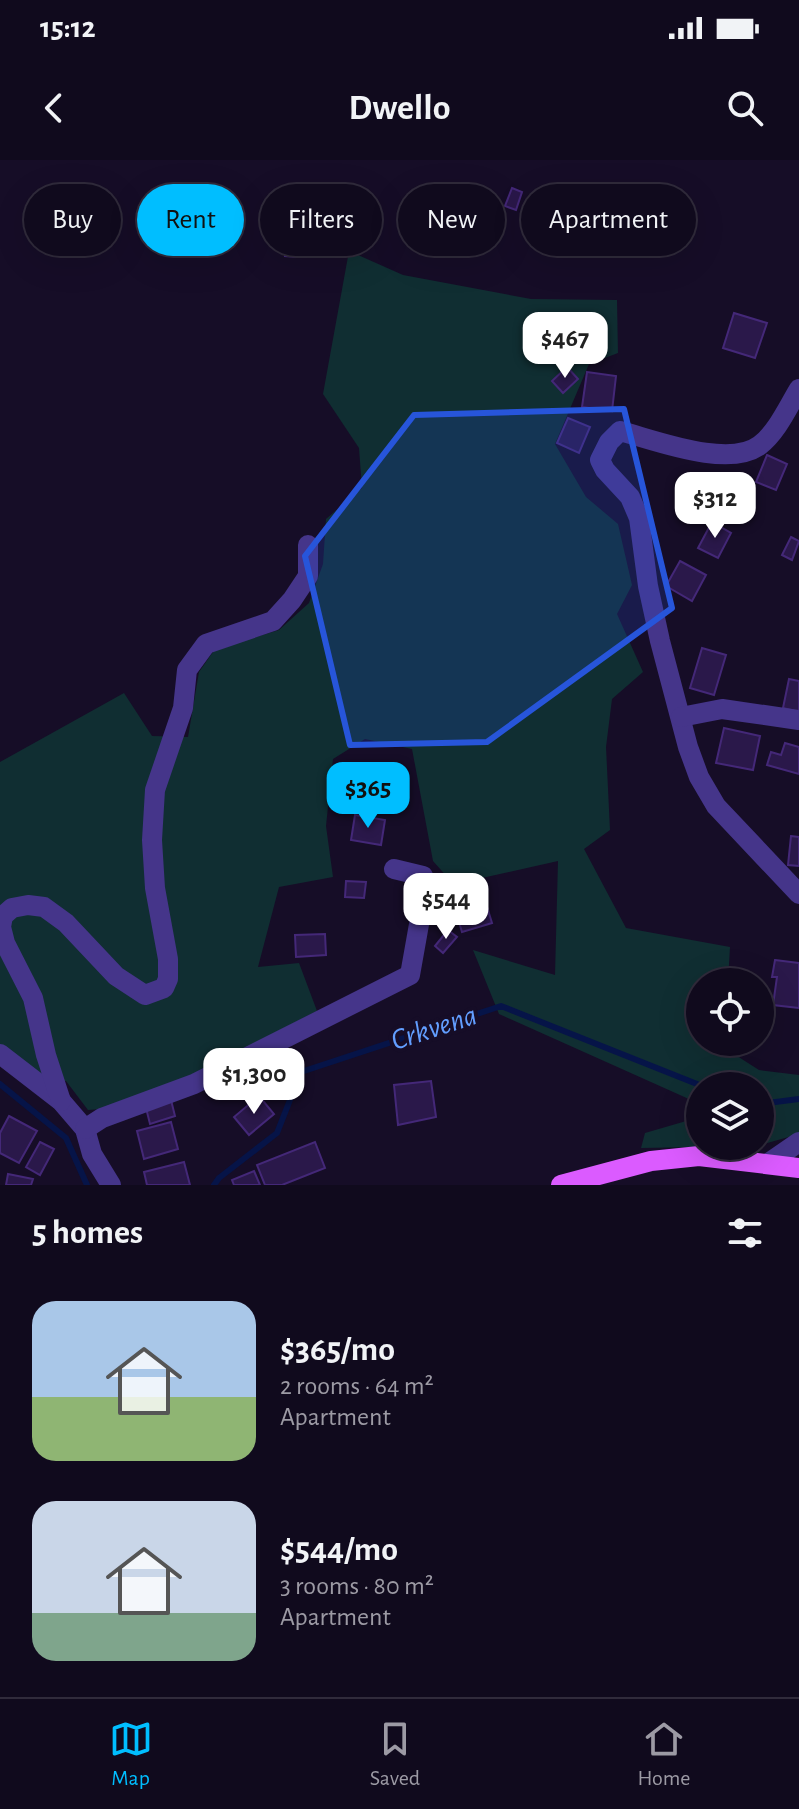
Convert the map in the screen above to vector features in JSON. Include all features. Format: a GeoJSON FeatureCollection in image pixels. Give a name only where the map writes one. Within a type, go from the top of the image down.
{"type":"FeatureCollection","features":[{"type":"Feature","properties":{"kind":"main road"},"geometry":{"type":"LineString","coordinates":[[561,1185],[651,1161],[699,1156],[770,1162],[799,1168]]}},
{"type":"Feature","properties":{"kind":"street"},"geometry":{"type":"LineString","coordinates":[[799,389],[761,445],[746,453],[728,455],[683,448],[620,431],[609,442],[600,460],[605,470],[630,497],[639,518],[648,586],[699,777],[716,806],[799,894]]}},
{"type":"Feature","properties":{"kind":"street"},"geometry":{"type":"LineString","coordinates":[[61,1101],[46,1055],[33,998],[5,943],[1,927],[3,916],[12,908],[28,905],[44,907],[66,923],[116,976],[145,995],[164,988],[168,979],[168,959],[155,888],[152,840],[155,790],[183,708],[187,670],[206,644],[273,621],[308,576],[308,545]]}},
{"type":"Feature","properties":{"kind":"street"},"geometry":{"type":"LineString","coordinates":[[681,717],[722,709],[799,720]]}},
{"type":"Feature","properties":{"kind":"street"},"geometry":{"type":"LineString","coordinates":[[85,1129],[102,1118],[194,1084],[410,975],[426,885],[423,876],[394,869]]}},
{"type":"Feature","properties":{"kind":"street"},"geometry":{"type":"LineString","coordinates":[[0,1054],[61,1101],[85,1129],[92,1154],[111,1185]]}},
{"type":"Feature","properties":{"kind":"street"},"geometry":{"type":"LineString","coordinates":[[770,1162],[799,1142]]}},
{"type":"Feature","properties":{"kind":"highlighted area"},"geometry":{"type":"Polygon","coordinates":[[[624,409],[672,608],[487,742],[350,745],[305,556],[414,415],[624,409]]]}},
{"type":"Feature","properties":{"kind":"green space"},"geometry":{"type":"Polygon","coordinates":[[[348,256],[360,256],[403,275],[531,299],[617,300],[618,353],[589,364],[555,444],[586,497],[618,524],[632,585],[617,614],[643,672],[612,699],[606,747],[610,830],[584,849],[626,928],[730,947],[729,968],[686,968],[686,1056],[737,1056],[759,1070],[799,1075],[799,1134],[774,1141],[774,1072],[686,1072],[686,1098],[499,1014],[473,950],[555,975],[558,861],[473,880],[449,879],[433,861],[412,749],[365,739],[333,759],[326,826],[333,877],[279,887],[258,967],[299,963],[317,1011],[169,1088],[114,1108],[88,1110],[66,1081],[44,1083],[0,1046],[0,762],[124,693],[152,736],[188,737],[199,672],[215,649],[279,630],[309,603],[323,564],[326,519],[362,488],[359,448],[323,394],[348,256]]]}},
{"type":"Feature","properties":{"kind":"green space"},"geometry":{"type":"Polygon","coordinates":[[[686,1121],[686,1147],[641,1148],[645,1133],[686,1121]]]}},
{"type":"Feature","properties":{"kind":"building"},"geometry":{"type":"Polygon","coordinates":[[[512,188],[521,192],[516,210],[505,206],[512,188]]]}},
{"type":"Feature","properties":{"kind":"building"},"geometry":{"type":"Polygon","coordinates":[[[734,313],[767,323],[755,358],[723,348],[734,313]]]}},
{"type":"Feature","properties":{"kind":"building"},"geometry":{"type":"Polygon","coordinates":[[[567,367],[578,379],[563,393],[552,381],[567,367]]]}},
{"type":"Feature","properties":{"kind":"building"},"geometry":{"type":"Polygon","coordinates":[[[587,372],[616,376],[612,411],[582,407],[587,372]]]}},
{"type":"Feature","properties":{"kind":"building"},"geometry":{"type":"Polygon","coordinates":[[[568,418],[590,427],[579,453],[557,443],[568,418]]]}},
{"type":"Feature","properties":{"kind":"building"},"geometry":{"type":"Polygon","coordinates":[[[767,455],[787,464],[776,490],[756,482],[767,455]]]}},
{"type":"Feature","properties":{"kind":"building"},"geometry":{"type":"Polygon","coordinates":[[[712,522],[731,533],[718,558],[698,548],[712,522]]]}},
{"type":"Feature","properties":{"kind":"building"},"geometry":{"type":"Polygon","coordinates":[[[791,537],[799,541],[792,560],[782,555],[791,537]]]}},
{"type":"Feature","properties":{"kind":"building"},"geometry":{"type":"Polygon","coordinates":[[[680,561],[706,575],[692,601],[666,586],[680,561]]]}},
{"type":"Feature","properties":{"kind":"building"},"geometry":{"type":"Polygon","coordinates":[[[702,648],[726,655],[714,695],[690,688],[702,648]]]}},
{"type":"Feature","properties":{"kind":"building"},"geometry":{"type":"Polygon","coordinates":[[[789,679],[799,681],[799,712],[783,708],[789,679]]]}},
{"type":"Feature","properties":{"kind":"building"},"geometry":{"type":"Polygon","coordinates":[[[724,728],[760,736],[753,770],[716,763],[724,728]]]}},
{"type":"Feature","properties":{"kind":"building"},"geometry":{"type":"Polygon","coordinates":[[[785,743],[799,747],[799,774],[767,765],[771,752],[781,755],[785,743]]]}},
{"type":"Feature","properties":{"kind":"building"},"geometry":{"type":"Polygon","coordinates":[[[355,815],[385,820],[381,845],[351,840],[355,815]]]}},
{"type":"Feature","properties":{"kind":"building"},"geometry":{"type":"Polygon","coordinates":[[[791,836],[799,837],[799,866],[788,865],[791,836]]]}},
{"type":"Feature","properties":{"kind":"building"},"geometry":{"type":"Polygon","coordinates":[[[346,881],[366,882],[364,898],[345,897],[346,881]]]}},
{"type":"Feature","properties":{"kind":"building"},"geometry":{"type":"Polygon","coordinates":[[[484,897],[492,923],[462,932],[454,906],[484,897]]]}},
{"type":"Feature","properties":{"kind":"building"},"geometry":{"type":"Polygon","coordinates":[[[448,930],[457,937],[443,953],[435,946],[448,930]]]}},
{"type":"Feature","properties":{"kind":"building"},"geometry":{"type":"Polygon","coordinates":[[[325,934],[326,955],[296,957],[295,935],[325,934]]]}},
{"type":"Feature","properties":{"kind":"building"},"geometry":{"type":"Polygon","coordinates":[[[775,960],[799,963],[799,1008],[774,1005],[777,977],[774,977],[775,960]]]}},
{"type":"Feature","properties":{"kind":"building"},"geometry":{"type":"Polygon","coordinates":[[[431,1081],[436,1117],[398,1125],[394,1085],[431,1081]]]}},
{"type":"Feature","properties":{"kind":"building"},"geometry":{"type":"Polygon","coordinates":[[[259,1096],[274,1114],[249,1135],[234,1117],[259,1096]]]}},
{"type":"Feature","properties":{"kind":"building"},"geometry":{"type":"Polygon","coordinates":[[[171,1100],[175,1116],[150,1124],[146,1108],[171,1100]]]}},
{"type":"Feature","properties":{"kind":"building"},"geometry":{"type":"Polygon","coordinates":[[[9,1116],[37,1131],[19,1163],[0,1153],[0,1133],[9,1116]]]}},
{"type":"Feature","properties":{"kind":"building"},"geometry":{"type":"Polygon","coordinates":[[[171,1122],[178,1149],[144,1159],[137,1131],[171,1122]]]}},
{"type":"Feature","properties":{"kind":"building"},"geometry":{"type":"Polygon","coordinates":[[[40,1142],[54,1149],[40,1175],[26,1167],[40,1142]]]}},
{"type":"Feature","properties":{"kind":"building"},"geometry":{"type":"Polygon","coordinates":[[[315,1142],[325,1168],[282,1185],[265,1185],[257,1165],[315,1142]]]}},
{"type":"Feature","properties":{"kind":"building"},"geometry":{"type":"Polygon","coordinates":[[[184,1162],[190,1185],[147,1185],[144,1172],[184,1162]]]}},
{"type":"Feature","properties":{"kind":"building"},"geometry":{"type":"Polygon","coordinates":[[[254,1171],[260,1185],[234,1185],[232,1180],[254,1171]]]}},
{"type":"Feature","properties":{"kind":"building"},"geometry":{"type":"Polygon","coordinates":[[[8,1174],[33,1179],[31,1185],[6,1185],[8,1174]]]}},
{"type":"Feature","properties":{"kind":"waterway","name":"Crkvena"},"geometry":{"type":"LineString","coordinates":[[214,1185],[277,1133],[301,1072],[501,1006],[686,1080]]}},
{"type":"Feature","properties":{"kind":"waterway","name":"Crkvena"},"geometry":{"type":"LineString","coordinates":[[0,1084],[66,1138],[87,1185]]}},
{"type":"Feature","properties":{"kind":"waterway","name":"Crkvena"},"geometry":{"type":"LineString","coordinates":[[774,1102],[799,1099]]}}]}
